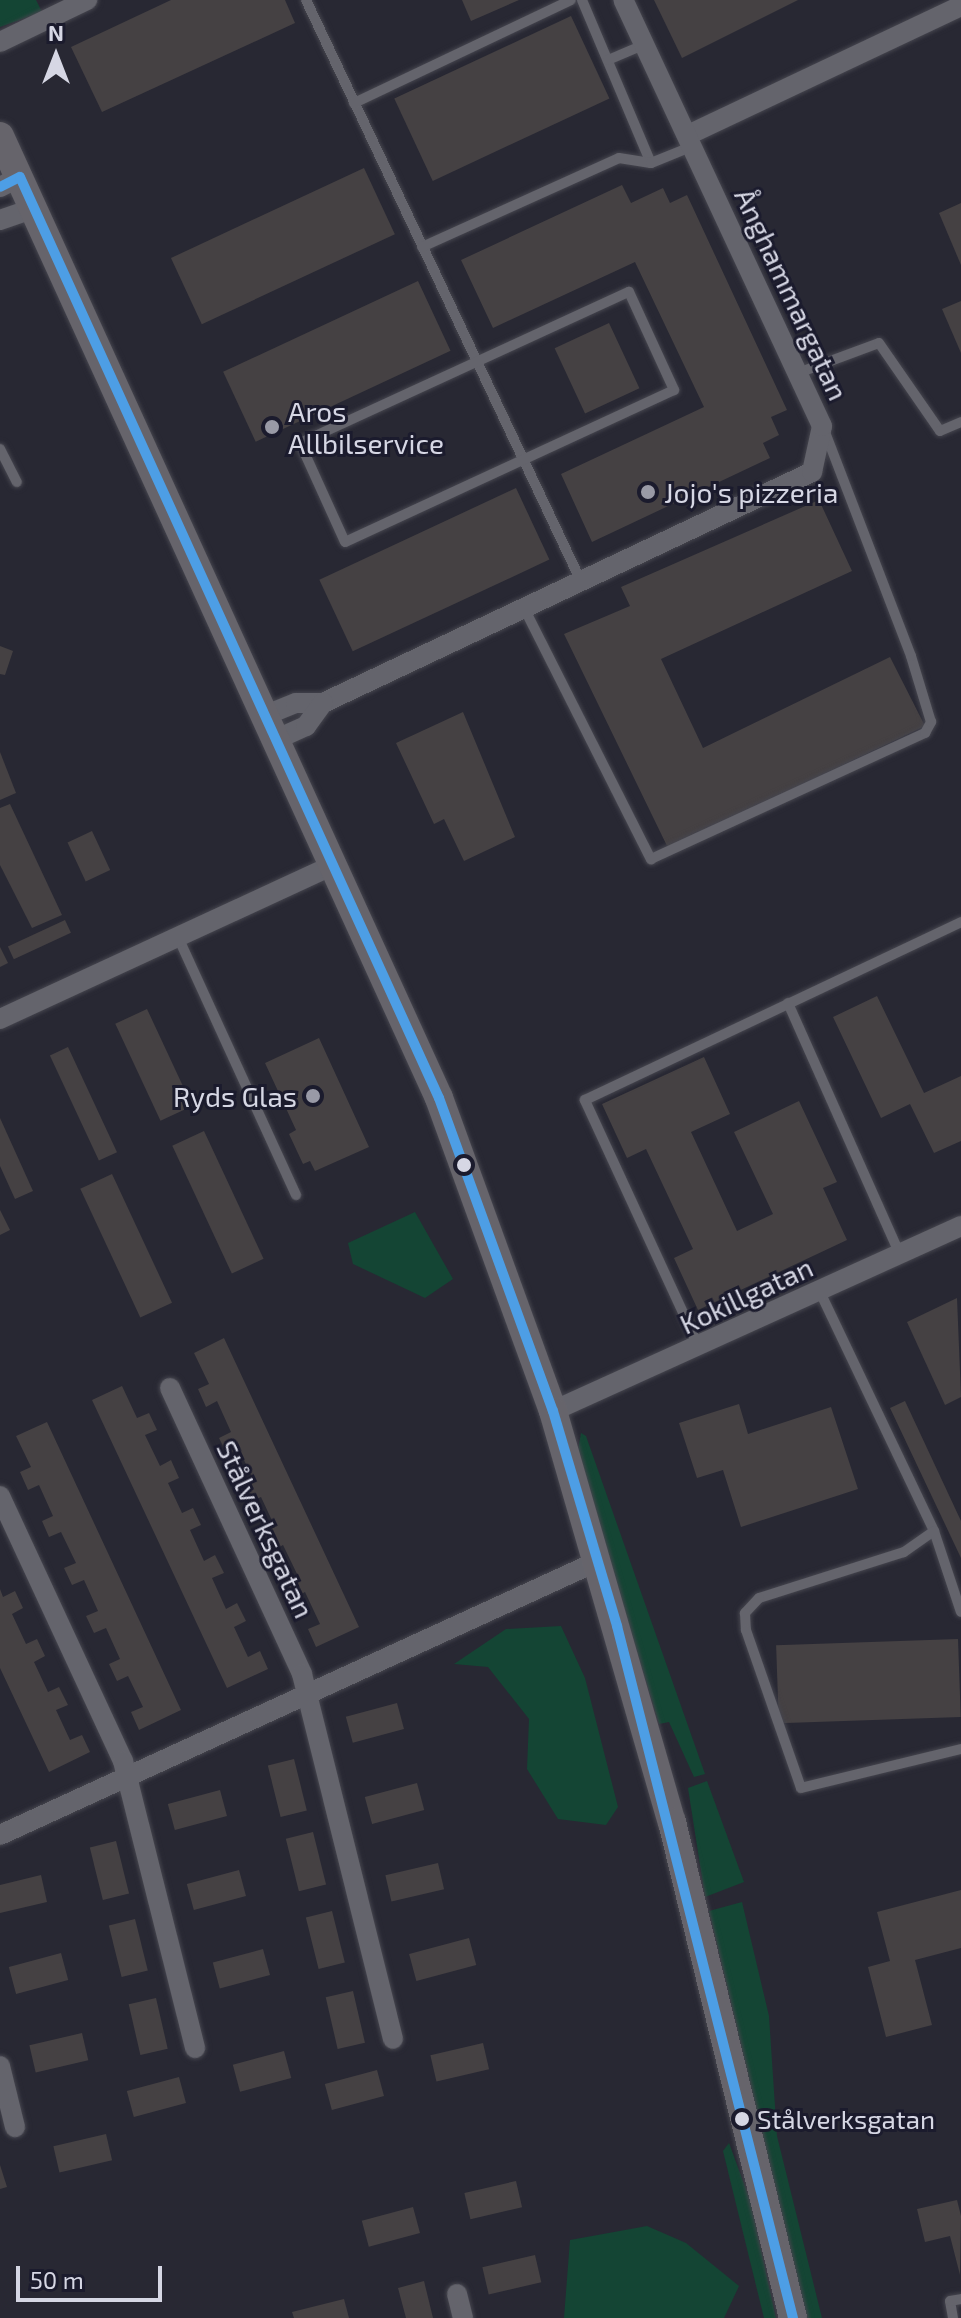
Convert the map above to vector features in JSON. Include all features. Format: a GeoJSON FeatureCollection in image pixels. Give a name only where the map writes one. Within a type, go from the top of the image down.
{"type":"FeatureCollection","features":[{"type":"Feature","properties":{"kind":"street"},"geometry":{"type":"LineString","coordinates":[[0,42],[60,6],[87,0]]}},
{"type":"Feature","properties":{"kind":"street","name":"Ånghammargatan"},"geometry":{"type":"LineString","coordinates":[[272,727],[296,703],[323,703],[812,472],[822,426],[623,0]]}},
{"type":"Feature","properties":{"kind":"street"},"geometry":{"type":"LineString","coordinates":[[690,140],[961,6]]}},
{"type":"Feature","properties":{"kind":"street"},"geometry":{"type":"LineString","coordinates":[[0,136],[10,182],[34,208],[439,1098],[553,1411],[672,1822],[793,2318]]}},
{"type":"Feature","properties":{"kind":"street"},"geometry":{"type":"LineString","coordinates":[[0,220],[34,208]]}},
{"type":"Feature","properties":{"kind":"street"},"geometry":{"type":"LineString","coordinates":[[0,1019],[333,865]]}},
{"type":"Feature","properties":{"kind":"street","name":"Kokillgatan"},"geometry":{"type":"LineString","coordinates":[[553,1411],[700,1348],[961,1226]]}},
{"type":"Feature","properties":{"kind":"street","name":"Stålverksgatan"},"geometry":{"type":"LineString","coordinates":[[170,1388],[305,1694],[393,2039]]}},
{"type":"Feature","properties":{"kind":"street"},"geometry":{"type":"LineString","coordinates":[[0,1496],[127,1777],[195,2048]]}},
{"type":"Feature","properties":{"kind":"street"},"geometry":{"type":"LineString","coordinates":[[0,1835],[598,1561]]}},
{"type":"Feature","properties":{"kind":"street"},"geometry":{"type":"LineString","coordinates":[[0,2066],[15,2127]]}},
{"type":"Feature","properties":{"kind":"street"},"geometry":{"type":"LineString","coordinates":[[457,2294],[463,2318]]}},
{"type":"Feature","properties":{"kind":"lane"},"geometry":{"type":"LineString","coordinates":[[306,0],[580,579]]}},
{"type":"Feature","properties":{"kind":"lane"},"geometry":{"type":"LineString","coordinates":[[354,103],[571,0]]}},
{"type":"Feature","properties":{"kind":"lane"},"geometry":{"type":"LineString","coordinates":[[582,0],[651,163]]}},
{"type":"Feature","properties":{"kind":"lane"},"geometry":{"type":"LineString","coordinates":[[608,60],[644,45]]}},
{"type":"Feature","properties":{"kind":"lane"},"geometry":{"type":"LineString","coordinates":[[422,247],[619,158],[651,163],[690,140]]}},
{"type":"Feature","properties":{"kind":"lane"},"geometry":{"type":"LineString","coordinates":[[629,292],[674,390],[345,542],[300,443],[476,362],[629,292]]}},
{"type":"Feature","properties":{"kind":"lane"},"geometry":{"type":"LineString","coordinates":[[798,373],[879,343],[940,431],[961,422]]}},
{"type":"Feature","properties":{"kind":"lane"},"geometry":{"type":"LineString","coordinates":[[523,606],[651,859],[925,733],[931,722],[911,656],[822,426]]}},
{"type":"Feature","properties":{"kind":"lane"},"geometry":{"type":"LineString","coordinates":[[0,449],[17,482]]}},
{"type":"Feature","properties":{"kind":"lane"},"geometry":{"type":"LineString","coordinates":[[700,1348],[585,1100],[961,922]]}},
{"type":"Feature","properties":{"kind":"lane"},"geometry":{"type":"LineString","coordinates":[[177,935],[296,1195]]}},
{"type":"Feature","properties":{"kind":"lane"},"geometry":{"type":"LineString","coordinates":[[788,1003],[900,1255]]}},
{"type":"Feature","properties":{"kind":"lane"},"geometry":{"type":"LineString","coordinates":[[820,1292],[934,1531],[961,1612]]}},
{"type":"Feature","properties":{"kind":"lane"},"geometry":{"type":"LineString","coordinates":[[934,1531],[904,1552],[759,1598],[745,1613],[746,1630],[801,1788],[961,1749]]}},
{"type":"Feature","properties":{"kind":"lane"},"geometry":{"type":"LineString","coordinates":[[953,2318],[950,2301],[961,2299]]}},
{"type":"Feature","properties":{"kind":"green space"},"geometry":{"type":"Polygon","coordinates":[[[0,0],[36,0],[42,12],[0,27],[0,0]]]}},
{"type":"Feature","properties":{"kind":"green space"},"geometry":{"type":"Polygon","coordinates":[[[415,1212],[453,1279],[425,1298],[353,1264],[348,1243],[415,1212]]]}},
{"type":"Feature","properties":{"kind":"green space"},"geometry":{"type":"Polygon","coordinates":[[[581,1433],[586,1436],[705,1774],[694,1777],[669,1722],[659,1724],[577,1455],[581,1433]]]}},
{"type":"Feature","properties":{"kind":"green space"},"geometry":{"type":"Polygon","coordinates":[[[561,1626],[585,1678],[618,1807],[606,1825],[558,1819],[527,1769],[529,1719],[488,1667],[454,1664],[506,1629],[561,1626]]]}},
{"type":"Feature","properties":{"kind":"green space"},"geometry":{"type":"Polygon","coordinates":[[[707,1781],[744,1882],[705,1897],[688,1788],[707,1781]]]}},
{"type":"Feature","properties":{"kind":"green space"},"geometry":{"type":"Polygon","coordinates":[[[742,1902],[769,2016],[777,2136],[822,2318],[807,2318],[709,1911],[742,1902]]]}},
{"type":"Feature","properties":{"kind":"green space"},"geometry":{"type":"Polygon","coordinates":[[[729,2143],[750,2200],[776,2318],[764,2318],[723,2151],[729,2143]]]}},
{"type":"Feature","properties":{"kind":"green space"},"geometry":{"type":"Polygon","coordinates":[[[647,2226],[686,2243],[739,2286],[724,2318],[564,2318],[570,2240],[647,2226]]]}},
{"type":"Feature","properties":{"kind":"building"},"geometry":{"type":"Polygon","coordinates":[[[171,0],[285,0],[295,23],[102,112],[71,47],[171,0]]]}},
{"type":"Feature","properties":{"kind":"building"},"geometry":{"type":"Polygon","coordinates":[[[462,0],[519,0],[471,21],[462,0]]]}},
{"type":"Feature","properties":{"kind":"building"},"geometry":{"type":"Polygon","coordinates":[[[654,0],[798,0],[682,58],[654,0]]]}},
{"type":"Feature","properties":{"kind":"building"},"geometry":{"type":"Polygon","coordinates":[[[571,16],[609,98],[433,181],[394,98],[571,16]]]}},
{"type":"Feature","properties":{"kind":"building"},"geometry":{"type":"Polygon","coordinates":[[[364,168],[395,234],[202,324],[171,258],[364,168]]]}},
{"type":"Feature","properties":{"kind":"building"},"geometry":{"type":"Polygon","coordinates":[[[622,185],[631,203],[663,188],[670,203],[687,195],[787,410],[771,417],[779,435],[763,443],[770,458],[592,542],[561,474],[704,407],[635,262],[493,328],[461,260],[622,185]]]}},
{"type":"Feature","properties":{"kind":"building"},"geometry":{"type":"Polygon","coordinates":[[[961,203],[961,265],[939,213],[961,203]]]}},
{"type":"Feature","properties":{"kind":"building"},"geometry":{"type":"Polygon","coordinates":[[[418,281],[451,351],[256,442],[223,372],[418,281]]]}},
{"type":"Feature","properties":{"kind":"building"},"geometry":{"type":"Polygon","coordinates":[[[961,301],[961,353],[942,309],[961,301]]]}},
{"type":"Feature","properties":{"kind":"building"},"geometry":{"type":"Polygon","coordinates":[[[609,323],[639,388],[585,414],[555,348],[609,323]]]}},
{"type":"Feature","properties":{"kind":"building"},"geometry":{"type":"Polygon","coordinates":[[[516,488],[549,560],[353,651],[319,580],[516,488]]]}},
{"type":"Feature","properties":{"kind":"building"},"geometry":{"type":"Polygon","coordinates":[[[819,500],[852,571],[661,659],[703,748],[890,657],[925,726],[668,848],[564,634],[630,606],[621,587],[819,500]]]}},
{"type":"Feature","properties":{"kind":"building"},"geometry":{"type":"Polygon","coordinates":[[[0,646],[13,651],[5,675],[0,674],[0,646]]]}},
{"type":"Feature","properties":{"kind":"building"},"geometry":{"type":"Polygon","coordinates":[[[463,712],[515,837],[464,861],[444,819],[434,824],[396,743],[463,712]]]}},
{"type":"Feature","properties":{"kind":"building"},"geometry":{"type":"Polygon","coordinates":[[[0,752],[16,793],[0,800],[0,752]]]}},
{"type":"Feature","properties":{"kind":"building"},"geometry":{"type":"Polygon","coordinates":[[[10,804],[62,915],[32,928],[0,865],[0,808],[10,804]]]}},
{"type":"Feature","properties":{"kind":"building"},"geometry":{"type":"Polygon","coordinates":[[[92,831],[110,870],[86,881],[68,842],[92,831]]]}},
{"type":"Feature","properties":{"kind":"building"},"geometry":{"type":"Polygon","coordinates":[[[65,920],[71,933],[14,959],[8,947],[65,920]]]}},
{"type":"Feature","properties":{"kind":"building"},"geometry":{"type":"Polygon","coordinates":[[[0,947],[8,963],[0,967],[0,947]]]}},
{"type":"Feature","properties":{"kind":"building"},"geometry":{"type":"Polygon","coordinates":[[[877,996],[924,1093],[961,1076],[961,1141],[934,1153],[910,1104],[881,1118],[833,1017],[877,996]]]}},
{"type":"Feature","properties":{"kind":"building"},"geometry":{"type":"Polygon","coordinates":[[[147,1009],[192,1106],[160,1121],[115,1024],[147,1009]]]}},
{"type":"Feature","properties":{"kind":"building","name":"Ryds Glas"},"geometry":{"type":"Polygon","coordinates":[[[319,1038],[369,1147],[315,1171],[310,1161],[303,1164],[289,1134],[296,1130],[265,1063],[319,1038]]]}},
{"type":"Feature","properties":{"kind":"building"},"geometry":{"type":"Polygon","coordinates":[[[68,1047],[117,1152],[99,1161],[50,1055],[68,1047]]]}},
{"type":"Feature","properties":{"kind":"building"},"geometry":{"type":"Polygon","coordinates":[[[704,1057],[730,1114],[691,1132],[737,1231],[773,1214],[734,1132],[799,1101],[837,1182],[823,1188],[847,1240],[698,1310],[674,1258],[693,1249],[646,1149],[627,1158],[602,1104],[704,1057]]]}},
{"type":"Feature","properties":{"kind":"building"},"geometry":{"type":"Polygon","coordinates":[[[0,1118],[33,1191],[15,1199],[0,1166],[0,1118]]]}},
{"type":"Feature","properties":{"kind":"building"},"geometry":{"type":"Polygon","coordinates":[[[204,1131],[264,1259],[232,1274],[172,1146],[204,1131]]]}},
{"type":"Feature","properties":{"kind":"building"},"geometry":{"type":"Polygon","coordinates":[[[112,1174],[172,1303],[140,1317],[80,1189],[112,1174]]]}},
{"type":"Feature","properties":{"kind":"building"},"geometry":{"type":"Polygon","coordinates":[[[0,1210],[10,1230],[0,1235],[0,1210]]]}},
{"type":"Feature","properties":{"kind":"building"},"geometry":{"type":"Polygon","coordinates":[[[957,1298],[961,1397],[945,1405],[907,1322],[957,1298]]]}},
{"type":"Feature","properties":{"kind":"building"},"geometry":{"type":"Polygon","coordinates":[[[224,1338],[359,1627],[316,1647],[308,1629],[320,1624],[305,1592],[294,1598],[287,1581],[298,1576],[283,1545],[272,1551],[264,1533],[275,1527],[261,1497],[250,1502],[242,1485],[253,1480],[239,1449],[227,1454],[219,1438],[231,1432],[217,1401],[206,1407],[198,1389],[209,1384],[194,1353],[224,1338]]]}},
{"type":"Feature","properties":{"kind":"building"},"geometry":{"type":"Polygon","coordinates":[[[122,1386],[137,1418],[149,1413],[157,1430],[145,1435],[160,1466],[171,1460],[179,1478],[168,1483],[182,1513],[193,1508],[201,1525],[190,1530],[204,1561],[215,1555],[224,1573],[212,1578],[226,1609],[237,1603],[246,1621],[234,1627],[248,1657],[260,1651],[268,1669],[227,1688],[92,1400],[122,1386]]]}},
{"type":"Feature","properties":{"kind":"building"},"geometry":{"type":"Polygon","coordinates":[[[905,1401],[961,1521],[961,1558],[890,1408],[905,1401]]]}},
{"type":"Feature","properties":{"kind":"building"},"geometry":{"type":"Polygon","coordinates":[[[739,1404],[748,1434],[831,1407],[858,1489],[741,1527],[723,1470],[697,1478],[679,1423],[739,1404]]]}},
{"type":"Feature","properties":{"kind":"building"},"geometry":{"type":"Polygon","coordinates":[[[47,1422],[181,1710],[139,1730],[131,1712],[143,1707],[128,1676],[117,1681],[109,1664],[120,1659],[106,1628],[94,1633],[86,1616],[98,1611],[84,1580],[72,1585],[64,1568],[76,1563],[61,1532],[49,1537],[42,1521],[53,1516],[39,1485],[28,1490],[20,1472],[31,1467],[16,1436],[47,1422]]]}},
{"type":"Feature","properties":{"kind":"building"},"geometry":{"type":"Polygon","coordinates":[[[0,1589],[3,1597],[15,1591],[23,1608],[12,1614],[26,1644],[37,1639],[45,1656],[34,1662],[48,1692],[59,1687],[68,1705],[56,1710],[70,1740],[82,1735],[90,1752],[49,1772],[0,1668],[0,1589]]]}},
{"type":"Feature","properties":{"kind":"building"},"geometry":{"type":"Polygon","coordinates":[[[958,1639],[961,1717],[779,1723],[776,1645],[958,1639]]]}},
{"type":"Feature","properties":{"kind":"building"},"geometry":{"type":"Polygon","coordinates":[[[397,1703],[404,1729],[353,1743],[346,1717],[397,1703]]]}},
{"type":"Feature","properties":{"kind":"building"},"geometry":{"type":"Polygon","coordinates":[[[294,1759],[307,1810],[281,1817],[268,1766],[294,1759]]]}},
{"type":"Feature","properties":{"kind":"building"},"geometry":{"type":"Polygon","coordinates":[[[417,1783],[424,1810],[372,1824],[365,1797],[417,1783]]]}},
{"type":"Feature","properties":{"kind":"building"},"geometry":{"type":"Polygon","coordinates":[[[220,1790],[227,1816],[175,1830],[168,1804],[220,1790]]]}},
{"type":"Feature","properties":{"kind":"building"},"geometry":{"type":"Polygon","coordinates":[[[313,1832],[326,1884],[299,1891],[286,1839],[313,1832]]]}},
{"type":"Feature","properties":{"kind":"building"},"geometry":{"type":"Polygon","coordinates":[[[116,1841],[129,1893],[103,1900],[90,1848],[116,1841]]]}},
{"type":"Feature","properties":{"kind":"building"},"geometry":{"type":"Polygon","coordinates":[[[438,1863],[444,1889],[391,1901],[385,1875],[438,1863]]]}},
{"type":"Feature","properties":{"kind":"building"},"geometry":{"type":"Polygon","coordinates":[[[239,1870],[246,1896],[194,1910],[187,1884],[239,1870]]]}},
{"type":"Feature","properties":{"kind":"building"},"geometry":{"type":"Polygon","coordinates":[[[41,1875],[47,1902],[0,1913],[0,1885],[41,1875]]]}},
{"type":"Feature","properties":{"kind":"building"},"geometry":{"type":"Polygon","coordinates":[[[961,1890],[961,1948],[915,1960],[932,2025],[886,2037],[868,1967],[890,1961],[877,1912],[961,1890]]]}},
{"type":"Feature","properties":{"kind":"building"},"geometry":{"type":"Polygon","coordinates":[[[332,1911],[345,1962],[319,1969],[306,1918],[332,1911]]]}},
{"type":"Feature","properties":{"kind":"building"},"geometry":{"type":"Polygon","coordinates":[[[135,1919],[148,1970],[122,1977],[109,1926],[135,1919]]]}},
{"type":"Feature","properties":{"kind":"building"},"geometry":{"type":"Polygon","coordinates":[[[469,1938],[476,1965],[416,1981],[409,1954],[469,1938]]]}},
{"type":"Feature","properties":{"kind":"building"},"geometry":{"type":"Polygon","coordinates":[[[263,1949],[270,1975],[220,1989],[213,1962],[263,1949]]]}},
{"type":"Feature","properties":{"kind":"building"},"geometry":{"type":"Polygon","coordinates":[[[61,1953],[68,1980],[16,1994],[9,1967],[61,1953]]]}},
{"type":"Feature","properties":{"kind":"building"},"geometry":{"type":"Polygon","coordinates":[[[353,1991],[365,2043],[338,2049],[326,1997],[353,1991]]]}},
{"type":"Feature","properties":{"kind":"building"},"geometry":{"type":"Polygon","coordinates":[[[156,1998],[168,2049],[140,2055],[129,2004],[156,1998]]]}},
{"type":"Feature","properties":{"kind":"building"},"geometry":{"type":"Polygon","coordinates":[[[82,2033],[88,2060],[36,2072],[29,2045],[82,2033]]]}},
{"type":"Feature","properties":{"kind":"building"},"geometry":{"type":"Polygon","coordinates":[[[483,2043],[489,2069],[436,2081],[430,2055],[483,2043]]]}},
{"type":"Feature","properties":{"kind":"building"},"geometry":{"type":"Polygon","coordinates":[[[284,2051],[291,2078],[240,2092],[233,2065],[284,2051]]]}},
{"type":"Feature","properties":{"kind":"building"},"geometry":{"type":"Polygon","coordinates":[[[377,2070],[384,2096],[332,2110],[325,2084],[377,2070]]]}},
{"type":"Feature","properties":{"kind":"building"},"geometry":{"type":"Polygon","coordinates":[[[179,2077],[186,2103],[134,2117],[127,2091],[179,2077]]]}},
{"type":"Feature","properties":{"kind":"building"},"geometry":{"type":"Polygon","coordinates":[[[106,2134],[112,2160],[59,2172],[53,2146],[106,2134]]]}},
{"type":"Feature","properties":{"kind":"building"},"geometry":{"type":"Polygon","coordinates":[[[0,2165],[7,2187],[0,2189],[0,2165]]]}},
{"type":"Feature","properties":{"kind":"building"},"geometry":{"type":"Polygon","coordinates":[[[516,2181],[522,2207],[470,2219],[464,2193],[516,2181]]]}},
{"type":"Feature","properties":{"kind":"building"},"geometry":{"type":"Polygon","coordinates":[[[957,2200],[961,2216],[960,2275],[950,2236],[925,2242],[917,2209],[957,2200]]]}},
{"type":"Feature","properties":{"kind":"building"},"geometry":{"type":"Polygon","coordinates":[[[413,2207],[420,2233],[369,2247],[362,2221],[413,2207]]]}},
{"type":"Feature","properties":{"kind":"building"},"geometry":{"type":"Polygon","coordinates":[[[535,2255],[541,2282],[489,2294],[482,2267],[535,2255]]]}},
{"type":"Feature","properties":{"kind":"building"},"geometry":{"type":"Polygon","coordinates":[[[424,2281],[433,2318],[406,2318],[398,2288],[424,2281]]]}},
{"type":"Feature","properties":{"kind":"building"},"geometry":{"type":"Polygon","coordinates":[[[344,2299],[349,2318],[294,2318],[292,2312],[344,2299]]]}},
{"type":"Feature","properties":{"kind":"transit line"},"geometry":{"type":"LineString","coordinates":[[0,187],[20,177],[439,1098],[553,1411],[617,1626],[793,2318]]}},
{"type":"Feature","properties":{"kind":"place","name":"Aros Allbilservice"},"geometry":{"type":"Point","coordinates":[272,427]}},
{"type":"Feature","properties":{"kind":"place","name":"Jojo's pizzeria"},"geometry":{"type":"Point","coordinates":[648,492]}},
{"type":"Feature","properties":{"kind":"place","name":"Ryds Glas"},"geometry":{"type":"Point","coordinates":[313,1096]}},
{"type":"Feature","properties":{"kind":"place","name":"Stålverksgatan"},"geometry":{"type":"Point","coordinates":[742,2119]}}]}
